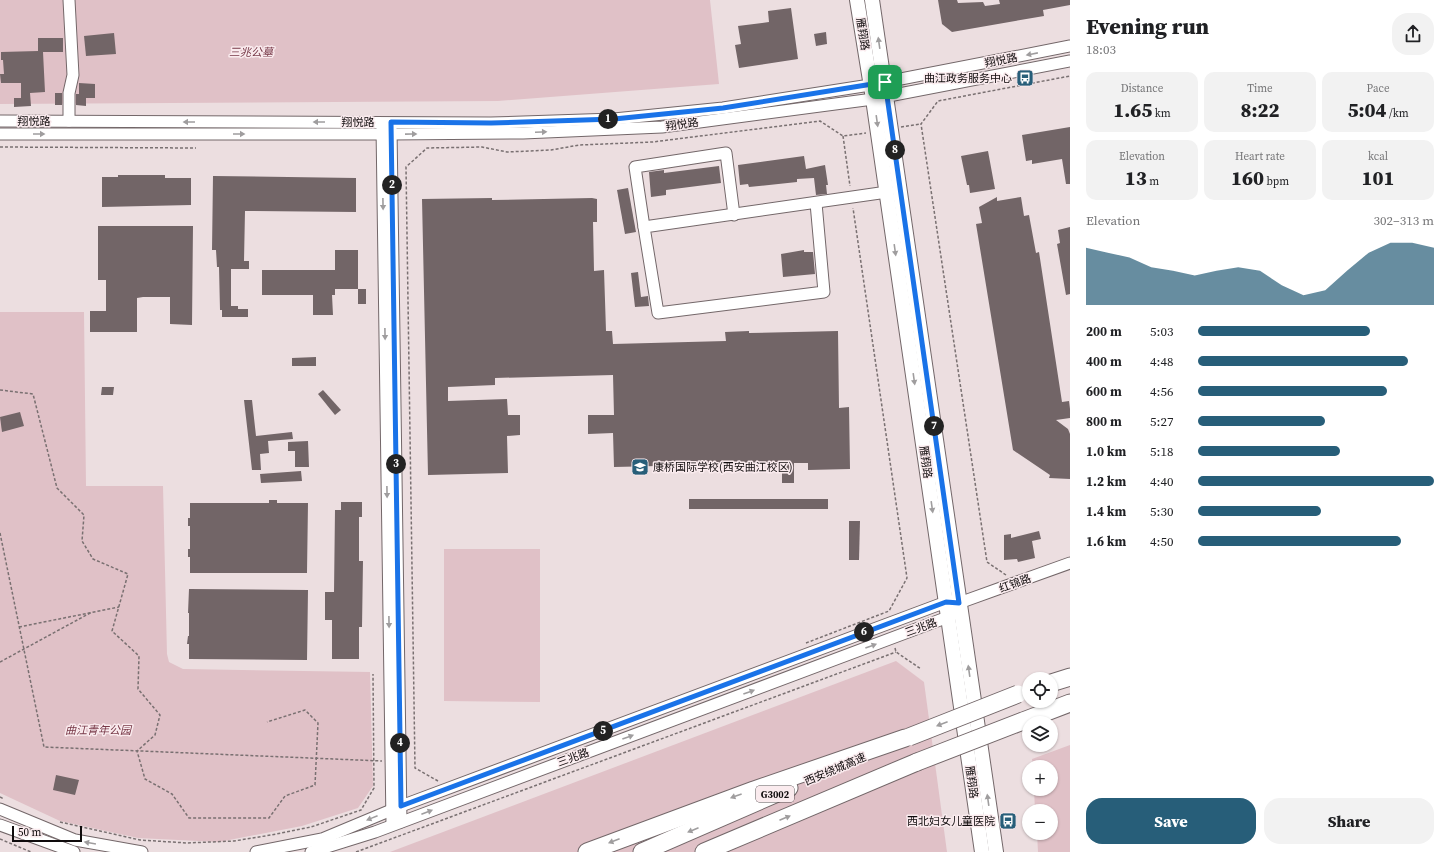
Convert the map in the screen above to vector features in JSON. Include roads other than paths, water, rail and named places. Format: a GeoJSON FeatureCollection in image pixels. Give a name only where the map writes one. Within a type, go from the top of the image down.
{"type":"FeatureCollection","features":[{"type":"Feature","properties":{"kind":"highway"},"geometry":{"type":"LineString","coordinates":[[1058,681],[1070,677]]}},
{"type":"Feature","properties":{"kind":"highway","name":"西安绕城高速"},"geometry":{"type":"LineString","coordinates":[[642,852],[907,738],[1022,692]]}},
{"type":"Feature","properties":{"kind":"highway","name":"G3002"},"geometry":{"type":"LineString","coordinates":[[704,852],[918,762],[1070,703]]}},
{"type":"Feature","properties":{"kind":"highway"},"geometry":{"type":"LineString","coordinates":[[587,852],[754,790],[907,738]]}},
{"type":"Feature","properties":{"kind":"main road","name":"雁翔路"},"geometry":{"type":"LineString","coordinates":[[857,0],[879,91]]}},
{"type":"Feature","properties":{"kind":"main road","name":"雁翔路"},"geometry":{"type":"LineString","coordinates":[[872,0],[879,91],[952,602],[948,617],[982,852]]}},
{"type":"Feature","properties":{"kind":"main road","name":"雁翔路"},"geometry":{"type":"LineString","coordinates":[[885,130],[887,192],[952,602],[996,852]]}},
{"type":"Feature","properties":{"kind":"street"},"geometry":{"type":"LineString","coordinates":[[69,0],[73,75],[69,93],[69,121]]}},
{"type":"Feature","properties":{"kind":"street","name":"翔悦路"},"geometry":{"type":"LineString","coordinates":[[0,121],[491,123],[614,119],[879,91],[1070,46]]}},
{"type":"Feature","properties":{"kind":"street","name":"翔悦路"},"geometry":{"type":"LineString","coordinates":[[0,134],[523,133],[662,127],[1070,61]]}},
{"type":"Feature","properties":{"kind":"street"},"geometry":{"type":"LineString","coordinates":[[387,122],[391,762],[397,824]]}},
{"type":"Feature","properties":{"kind":"street"},"geometry":{"type":"LineString","coordinates":[[386,134],[396,808]]}},
{"type":"Feature","properties":{"kind":"street"},"geometry":{"type":"LineString","coordinates":[[734,214],[726,153],[635,167],[658,313],[824,292],[816,203]]}},
{"type":"Feature","properties":{"kind":"street"},"geometry":{"type":"LineString","coordinates":[[644,227],[887,192]]}},
{"type":"Feature","properties":{"kind":"street","name":"红锦路"},"geometry":{"type":"LineString","coordinates":[[952,602],[1070,563]]}},
{"type":"Feature","properties":{"kind":"street","name":"三兆路"},"geometry":{"type":"LineString","coordinates":[[256,852],[322,839],[396,808],[952,602]]}},
{"type":"Feature","properties":{"kind":"street","name":"三兆路"},"geometry":{"type":"LineString","coordinates":[[311,852],[332,847],[397,824],[948,617]]}},
{"type":"Feature","properties":{"kind":"street"},"geometry":{"type":"LineString","coordinates":[[3,804],[75,840],[142,852]]}},
{"type":"Feature","properties":{"kind":"street"},"geometry":{"type":"LineString","coordinates":[[0,824],[74,852]]}},
{"type":"Feature","properties":{"kind":"place","name":"曲江政务服务中心"},"geometry":{"type":"Point","coordinates":[1025,78]}},
{"type":"Feature","properties":{"kind":"place","name":"康桥国际学校(西安曲江校区)"},"geometry":{"type":"Point","coordinates":[640,467]}},
{"type":"Feature","properties":{"kind":"place","name":"西北妇女儿童医院"},"geometry":{"type":"Point","coordinates":[1008,821]}},
{"type":"Feature","properties":{"kind":"park label","name":"三兆公墓"},"geometry":{"type":"Point","coordinates":[251,52]}},
{"type":"Feature","properties":{"kind":"park label","name":"曲江青年公园"},"geometry":{"type":"Point","coordinates":[98,730]}}]}
